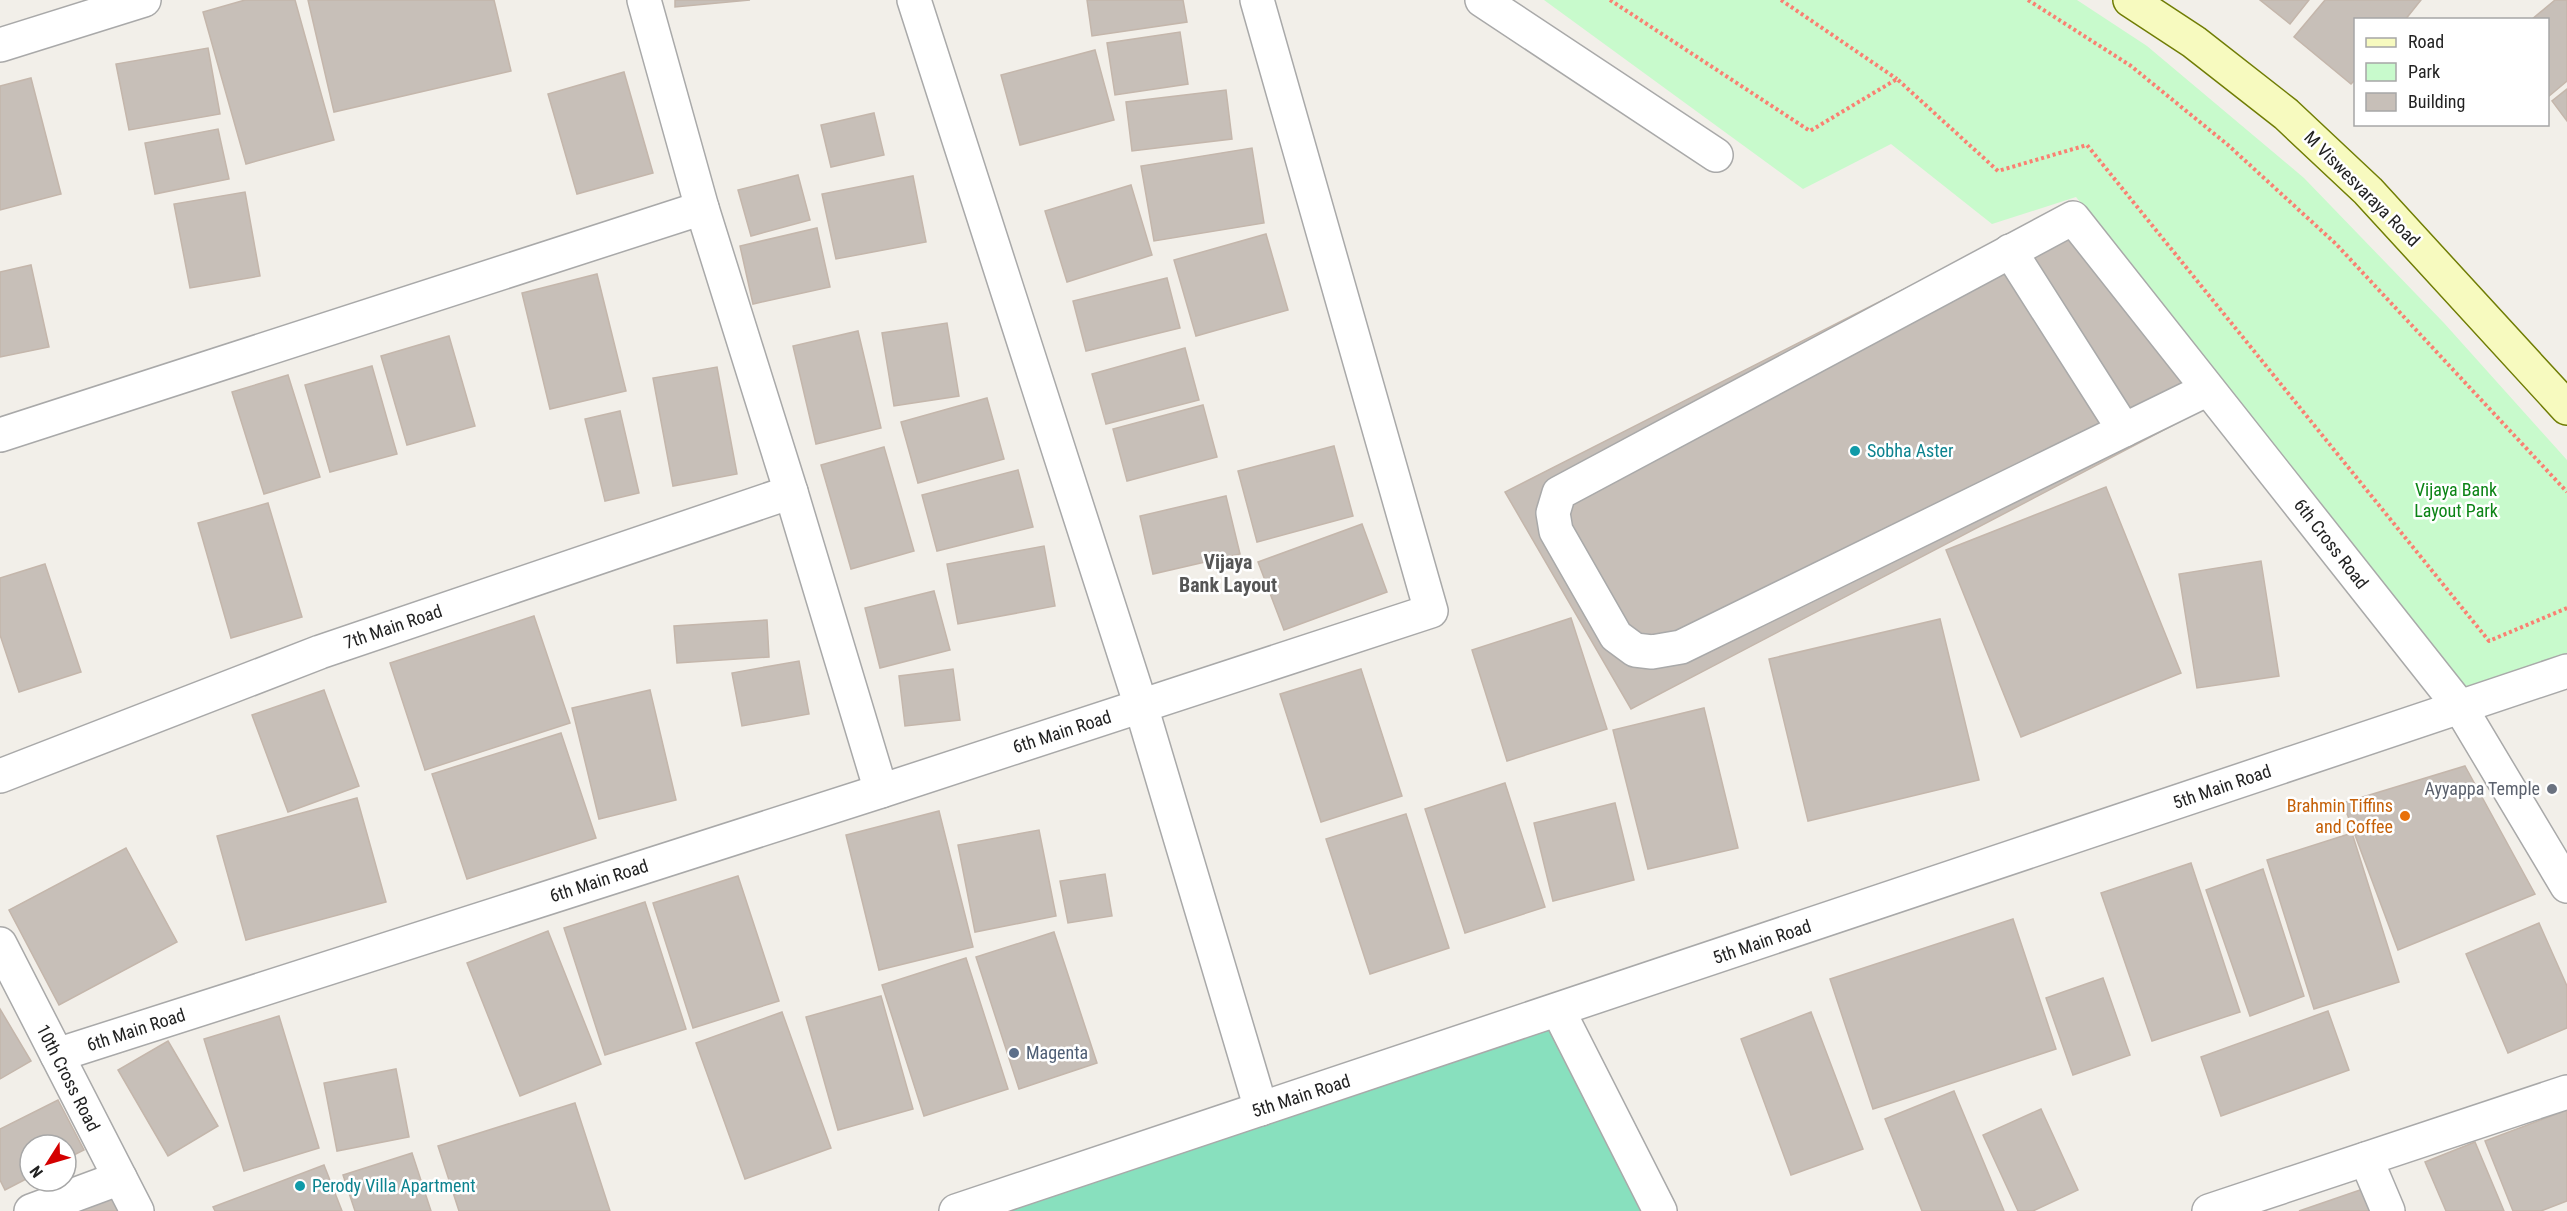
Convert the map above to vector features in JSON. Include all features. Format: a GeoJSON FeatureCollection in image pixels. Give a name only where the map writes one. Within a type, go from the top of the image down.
{"type":"FeatureCollection","features":[{"type":"Feature","properties":{"kind":"street"},"geometry":{"type":"LineString","coordinates":[[0,45],[144,0]]}},
{"type":"Feature","properties":{"kind":"street"},"geometry":{"type":"LineString","coordinates":[[644,0],[702,208],[881,791]]}},
{"type":"Feature","properties":{"kind":"street"},"geometry":{"type":"LineString","coordinates":[[914,0],[1141,706],[1261,1109]]}},
{"type":"Feature","properties":{"kind":"street","name":"6th Main Road"},"geometry":{"type":"LineString","coordinates":[[57,1055],[881,791],[1431,611],[1257,0]]}},
{"type":"Feature","properties":{"kind":"street"},"geometry":{"type":"LineString","coordinates":[[1482,0],[1716,155]]}},
{"type":"Feature","properties":{"kind":"street","name":"M Viswesvaraya Road"},"geometry":{"type":"LineString","coordinates":[[2130,0],[2194,42],[2286,114],[2376,200],[2567,408]]}},
{"type":"Feature","properties":{"kind":"street"},"geometry":{"type":"LineString","coordinates":[[0,435],[702,208]]}},
{"type":"Feature","properties":{"kind":"street","name":"6th Cross Road"},"geometry":{"type":"LineString","coordinates":[[2010,251],[2073,218],[2460,707],[2567,886]]}},
{"type":"Feature","properties":{"kind":"street"},"geometry":{"type":"LineString","coordinates":[[2124,430],[2010,251],[1560,493],[1553,513],[1556,531],[1616,636],[1635,650],[1652,652],[1681,647],[2208,389]]}},
{"type":"Feature","properties":{"kind":"street","name":"7th Main Road"},"geometry":{"type":"LineString","coordinates":[[0,776],[320,652],[791,492]]}},
{"type":"Feature","properties":{"kind":"street","name":"5th Main Road"},"geometry":{"type":"LineString","coordinates":[[956,1211],[2567,671]]}},
{"type":"Feature","properties":{"kind":"street","name":"10th Cross Road"},"geometry":{"type":"LineString","coordinates":[[0,944],[137,1211]]}},
{"type":"Feature","properties":{"kind":"street"},"geometry":{"type":"LineString","coordinates":[[1558,1010],[1660,1211]]}},
{"type":"Feature","properties":{"kind":"street"},"geometry":{"type":"LineString","coordinates":[[2209,1211],[2567,1092]]}},
{"type":"Feature","properties":{"kind":"street"},"geometry":{"type":"LineString","coordinates":[[2366,1159],[2388,1211]]}},
{"type":"Feature","properties":{"kind":"street"},"geometry":{"type":"LineString","coordinates":[[31,1211],[120,1178]]}},
{"type":"Feature","properties":{"kind":"path"},"geometry":{"type":"LineString","coordinates":[[1781,0],[1897,79]]}},
{"type":"Feature","properties":{"kind":"path"},"geometry":{"type":"LineString","coordinates":[[2028,0],[2131,66],[2229,145],[2336,244],[2567,492]]}},
{"type":"Feature","properties":{"kind":"green space","name":"Vijaya Bank Layout Park"},"geometry":{"type":"Polygon","coordinates":[[[1544,0],[2077,0],[2147,46],[2304,178],[2444,323],[2567,460],[2567,654],[2468,690],[2076,197],[1992,224],[1891,144],[1803,189],[1544,0]]]}},
{"type":"Feature","properties":{"kind":"green space"},"geometry":{"type":"Polygon","coordinates":[[[1558,1010],[1661,1211],[956,1211],[1558,1010]]]}},
{"type":"Feature","properties":{"kind":"building"},"geometry":{"type":"Polygon","coordinates":[[[245,0],[295,0],[334,140],[246,164],[203,12],[245,0]]]}},
{"type":"Feature","properties":{"kind":"building"},"geometry":{"type":"Polygon","coordinates":[[[308,0],[494,0],[511,71],[334,112],[308,0]]]}},
{"type":"Feature","properties":{"kind":"building"},"geometry":{"type":"Polygon","coordinates":[[[675,0],[750,0],[675,7],[675,0]]]}},
{"type":"Feature","properties":{"kind":"building"},"geometry":{"type":"Polygon","coordinates":[[[1087,0],[1183,0],[1187,22],[1092,36],[1087,0]]]}},
{"type":"Feature","properties":{"kind":"building"},"geometry":{"type":"Polygon","coordinates":[[[2260,0],[2309,0],[2290,24],[2260,0]]]}},
{"type":"Feature","properties":{"kind":"building"},"geometry":{"type":"Polygon","coordinates":[[[2325,0],[2421,0],[2407,18],[2354,18],[2354,81],[2351,84],[2294,37],[2325,0]]]}},
{"type":"Feature","properties":{"kind":"building"},"geometry":{"type":"Polygon","coordinates":[[[2555,0],[2567,0],[2567,81],[2549,96],[2549,18],[2533,18],[2555,0]]]}},
{"type":"Feature","properties":{"kind":"building"},"geometry":{"type":"Polygon","coordinates":[[[1180,32],[1188,84],[1115,95],[1107,43],[1180,32]]]}},
{"type":"Feature","properties":{"kind":"building"},"geometry":{"type":"Polygon","coordinates":[[[208,48],[220,114],[129,130],[116,64],[208,48]]]}},
{"type":"Feature","properties":{"kind":"building"},"geometry":{"type":"Polygon","coordinates":[[[1095,50],[1114,120],[1020,145],[1001,75],[1095,50]]]}},
{"type":"Feature","properties":{"kind":"building"},"geometry":{"type":"Polygon","coordinates":[[[624,72],[653,173],[577,194],[548,94],[624,72]]]}},
{"type":"Feature","properties":{"kind":"building"},"geometry":{"type":"Polygon","coordinates":[[[31,78],[61,194],[0,210],[0,86],[31,78]]]}},
{"type":"Feature","properties":{"kind":"building"},"geometry":{"type":"Polygon","coordinates":[[[2567,89],[2567,121],[2552,101],[2567,89]]]}},
{"type":"Feature","properties":{"kind":"building"},"geometry":{"type":"Polygon","coordinates":[[[1226,90],[1232,139],[1132,151],[1126,102],[1226,90]]]}},
{"type":"Feature","properties":{"kind":"building"},"geometry":{"type":"Polygon","coordinates":[[[874,113],[884,155],[831,167],[821,125],[874,113]]]}},
{"type":"Feature","properties":{"kind":"building"},"geometry":{"type":"Polygon","coordinates":[[[218,129],[229,179],[155,194],[145,143],[218,129]]]}},
{"type":"Feature","properties":{"kind":"building"},"geometry":{"type":"Polygon","coordinates":[[[1252,148],[1264,223],[1154,241],[1141,166],[1252,148]]]}},
{"type":"Feature","properties":{"kind":"building"},"geometry":{"type":"Polygon","coordinates":[[[798,175],[810,220],[751,236],[738,190],[798,175]]]}},
{"type":"Feature","properties":{"kind":"building"},"geometry":{"type":"Polygon","coordinates":[[[913,176],[926,242],[836,259],[822,194],[913,176]]]}},
{"type":"Feature","properties":{"kind":"building"},"geometry":{"type":"Polygon","coordinates":[[[1131,185],[1152,255],[1067,282],[1045,211],[1131,185]]]}},
{"type":"Feature","properties":{"kind":"building"},"geometry":{"type":"Polygon","coordinates":[[[245,192],[260,276],[190,288],[174,204],[245,192]]]}},
{"type":"Feature","properties":{"kind":"building","name":"Sobha Aster"},"geometry":{"type":"Polygon","coordinates":[[[2056,212],[2202,410],[1631,709],[1505,492],[2056,212]]]}},
{"type":"Feature","properties":{"kind":"building"},"geometry":{"type":"Polygon","coordinates":[[[817,228],[830,287],[753,304],[740,246],[817,228]]]}},
{"type":"Feature","properties":{"kind":"building"},"geometry":{"type":"Polygon","coordinates":[[[1266,234],[1288,310],[1196,336],[1174,260],[1266,234]]]}},
{"type":"Feature","properties":{"kind":"building"},"geometry":{"type":"Polygon","coordinates":[[[31,265],[49,347],[0,357],[0,272],[31,265]]]}},
{"type":"Feature","properties":{"kind":"building"},"geometry":{"type":"Polygon","coordinates":[[[597,274],[626,391],[550,409],[522,293],[597,274]]]}},
{"type":"Feature","properties":{"kind":"building"},"geometry":{"type":"Polygon","coordinates":[[[1167,278],[1180,328],[1086,351],[1073,301],[1167,278]]]}},
{"type":"Feature","properties":{"kind":"building"},"geometry":{"type":"Polygon","coordinates":[[[947,323],[959,396],[894,406],[882,333],[947,323]]]}},
{"type":"Feature","properties":{"kind":"building"},"geometry":{"type":"Polygon","coordinates":[[[858,331],[881,428],[816,444],[793,346],[858,331]]]}},
{"type":"Feature","properties":{"kind":"building"},"geometry":{"type":"Polygon","coordinates":[[[449,336],[475,426],[407,445],[381,356],[449,336]]]}},
{"type":"Feature","properties":{"kind":"building"},"geometry":{"type":"Polygon","coordinates":[[[1185,348],[1199,400],[1106,424],[1092,374],[1185,348]]]}},
{"type":"Feature","properties":{"kind":"building"},"geometry":{"type":"Polygon","coordinates":[[[372,366],[397,454],[330,472],[305,385],[372,366]]]}},
{"type":"Feature","properties":{"kind":"building"},"geometry":{"type":"Polygon","coordinates":[[[717,367],[737,474],[673,486],[653,378],[717,367]]]}},
{"type":"Feature","properties":{"kind":"building"},"geometry":{"type":"Polygon","coordinates":[[[288,375],[320,477],[264,494],[232,392],[288,375]]]}},
{"type":"Feature","properties":{"kind":"building"},"geometry":{"type":"Polygon","coordinates":[[[987,398],[1004,459],[918,483],[901,422],[987,398]]]}},
{"type":"Feature","properties":{"kind":"building"},"geometry":{"type":"Polygon","coordinates":[[[1203,405],[1217,457],[1127,481],[1113,429],[1203,405]]]}},
{"type":"Feature","properties":{"kind":"building"},"geometry":{"type":"Polygon","coordinates":[[[620,411],[639,493],[605,501],[585,419],[620,411]]]}},
{"type":"Feature","properties":{"kind":"building"},"geometry":{"type":"Polygon","coordinates":[[[1334,446],[1353,516],[1257,542],[1238,471],[1334,446]]]}},
{"type":"Feature","properties":{"kind":"building"},"geometry":{"type":"Polygon","coordinates":[[[884,447],[914,551],[851,569],[821,465],[884,447]]]}},
{"type":"Feature","properties":{"kind":"building"},"geometry":{"type":"Polygon","coordinates":[[[1018,470],[1033,527],[937,551],[922,495],[1018,470]]]}},
{"type":"Feature","properties":{"kind":"building"},"geometry":{"type":"Polygon","coordinates":[[[2106,487],[2181,673],[2021,737],[1946,550],[2106,487]]]}},
{"type":"Feature","properties":{"kind":"building"},"geometry":{"type":"Polygon","coordinates":[[[1226,496],[1240,554],[1153,574],[1140,516],[1226,496]]]}},
{"type":"Feature","properties":{"kind":"building"},"geometry":{"type":"Polygon","coordinates":[[[268,503],[302,617],[231,638],[198,523],[268,503]]]}},
{"type":"Feature","properties":{"kind":"building"},"geometry":{"type":"Polygon","coordinates":[[[1362,524],[1387,592],[1284,630],[1258,562],[1362,524]]]}},
{"type":"Feature","properties":{"kind":"building"},"geometry":{"type":"Polygon","coordinates":[[[1044,546],[1055,606],[958,624],[947,564],[1044,546]]]}},
{"type":"Feature","properties":{"kind":"building"},"geometry":{"type":"Polygon","coordinates":[[[2261,561],[2279,676],[2197,688],[2179,574],[2261,561]]]}},
{"type":"Feature","properties":{"kind":"building"},"geometry":{"type":"Polygon","coordinates":[[[45,564],[81,672],[19,692],[0,635],[0,578],[45,564]]]}},
{"type":"Feature","properties":{"kind":"building"},"geometry":{"type":"Polygon","coordinates":[[[934,591],[950,650],[880,668],[865,608],[934,591]]]}},
{"type":"Feature","properties":{"kind":"building"},"geometry":{"type":"Polygon","coordinates":[[[534,616],[570,723],[425,770],[390,663],[534,616]]]}},
{"type":"Feature","properties":{"kind":"building"},"geometry":{"type":"Polygon","coordinates":[[[1571,618],[1607,729],[1507,761],[1472,650],[1571,618]]]}},
{"type":"Feature","properties":{"kind":"building"},"geometry":{"type":"Polygon","coordinates":[[[1940,619],[1979,780],[1808,821],[1769,659],[1940,619]]]}},
{"type":"Feature","properties":{"kind":"building"},"geometry":{"type":"Polygon","coordinates":[[[767,620],[769,657],[677,663],[674,626],[767,620]]]}},
{"type":"Feature","properties":{"kind":"building"},"geometry":{"type":"Polygon","coordinates":[[[799,661],[809,714],[742,726],[732,673],[799,661]]]}},
{"type":"Feature","properties":{"kind":"building"},"geometry":{"type":"Polygon","coordinates":[[[953,669],[960,720],[905,726],[899,676],[953,669]]]}},
{"type":"Feature","properties":{"kind":"building"},"geometry":{"type":"Polygon","coordinates":[[[1361,669],[1402,796],[1321,822],[1280,694],[1361,669]]]}},
{"type":"Feature","properties":{"kind":"building"},"geometry":{"type":"Polygon","coordinates":[[[324,690],[359,786],[288,812],[252,715],[324,690]]]}},
{"type":"Feature","properties":{"kind":"building"},"geometry":{"type":"Polygon","coordinates":[[[650,690],[676,800],[599,819],[572,708],[650,690]]]}},
{"type":"Feature","properties":{"kind":"building"},"geometry":{"type":"Polygon","coordinates":[[[1704,708],[1738,848],[1648,869],[1613,730],[1704,708]]]}},
{"type":"Feature","properties":{"kind":"building"},"geometry":{"type":"Polygon","coordinates":[[[561,733],[596,838],[467,879],[432,774],[561,733]]]}},
{"type":"Feature","properties":{"kind":"building"},"geometry":{"type":"Polygon","coordinates":[[[2465,766],[2535,894],[2398,950],[2343,803],[2465,766]]]}},
{"type":"Feature","properties":{"kind":"building"},"geometry":{"type":"Polygon","coordinates":[[[1505,783],[1545,907],[1465,933],[1425,809],[1505,783]]]}},
{"type":"Feature","properties":{"kind":"building"},"geometry":{"type":"Polygon","coordinates":[[[357,798],[386,902],[246,940],[217,836],[357,798]]]}},
{"type":"Feature","properties":{"kind":"building"},"geometry":{"type":"Polygon","coordinates":[[[1615,803],[1634,880],[1553,901],[1534,823],[1615,803]]]}},
{"type":"Feature","properties":{"kind":"building"},"geometry":{"type":"Polygon","coordinates":[[[939,811],[973,947],[879,970],[846,835],[939,811]]]}},
{"type":"Feature","properties":{"kind":"building"},"geometry":{"type":"Polygon","coordinates":[[[1406,814],[1449,948],[1370,974],[1326,839],[1406,814]]]}},
{"type":"Feature","properties":{"kind":"building"},"geometry":{"type":"Polygon","coordinates":[[[1039,830],[1056,916],[975,932],[958,845],[1039,830]]]}},
{"type":"Feature","properties":{"kind":"building"},"geometry":{"type":"Polygon","coordinates":[[[2352,833],[2399,982],[2314,1009],[2267,860],[2352,833]]]}},
{"type":"Feature","properties":{"kind":"building"},"geometry":{"type":"Polygon","coordinates":[[[126,848],[177,942],[59,1005],[9,910],[126,848]]]}},
{"type":"Feature","properties":{"kind":"building"},"geometry":{"type":"Polygon","coordinates":[[[2191,863],[2240,1012],[2152,1041],[2101,893],[2191,863]]]}},
{"type":"Feature","properties":{"kind":"building"},"geometry":{"type":"Polygon","coordinates":[[[2263,869],[2304,996],[2250,1016],[2206,890],[2263,869]]]}},
{"type":"Feature","properties":{"kind":"building"},"geometry":{"type":"Polygon","coordinates":[[[1105,874],[1112,916],[1068,923],[1060,881],[1105,874]]]}},
{"type":"Feature","properties":{"kind":"building"},"geometry":{"type":"Polygon","coordinates":[[[738,876],[779,1001],[693,1028],[653,903],[738,876]]]}},
{"type":"Feature","properties":{"kind":"building"},"geometry":{"type":"Polygon","coordinates":[[[645,902],[686,1029],[605,1055],[564,928],[645,902]]]}},
{"type":"Feature","properties":{"kind":"building"},"geometry":{"type":"Polygon","coordinates":[[[2013,919],[2056,1049],[1873,1109],[1830,979],[2013,919]]]}},
{"type":"Feature","properties":{"kind":"building"},"geometry":{"type":"Polygon","coordinates":[[[2539,923],[2567,986],[2567,1028],[2508,1053],[2466,954],[2539,923]]]}},
{"type":"Feature","properties":{"kind":"building"},"geometry":{"type":"Polygon","coordinates":[[[548,931],[601,1064],[520,1096],[467,963],[548,931]]]}},
{"type":"Feature","properties":{"kind":"building"},"geometry":{"type":"Polygon","coordinates":[[[1054,932],[1097,1063],[1019,1089],[976,957],[1054,932]]]}},
{"type":"Feature","properties":{"kind":"building"},"geometry":{"type":"Polygon","coordinates":[[[966,958],[1008,1089],[924,1116],[882,985],[966,958]]]}},
{"type":"Feature","properties":{"kind":"building"},"geometry":{"type":"Polygon","coordinates":[[[2103,978],[2130,1055],[2073,1075],[2046,998],[2103,978]]]}},
{"type":"Feature","properties":{"kind":"building"},"geometry":{"type":"Polygon","coordinates":[[[881,996],[913,1109],[838,1130],[806,1017],[881,996]]]}},
{"type":"Feature","properties":{"kind":"building"},"geometry":{"type":"Polygon","coordinates":[[[0,1009],[31,1061],[0,1079],[0,1009]]]}},
{"type":"Feature","properties":{"kind":"building"},"geometry":{"type":"Polygon","coordinates":[[[2328,1011],[2349,1070],[2221,1116],[2201,1057],[2328,1011]]]}},
{"type":"Feature","properties":{"kind":"building"},"geometry":{"type":"Polygon","coordinates":[[[782,1012],[831,1148],[745,1179],[696,1043],[782,1012]]]}},
{"type":"Feature","properties":{"kind":"building"},"geometry":{"type":"Polygon","coordinates":[[[1811,1012],[1863,1149],[1791,1175],[1741,1039],[1811,1012]]]}},
{"type":"Feature","properties":{"kind":"building"},"geometry":{"type":"Polygon","coordinates":[[[279,1016],[319,1148],[244,1171],[204,1039],[279,1016]]]}},
{"type":"Feature","properties":{"kind":"building"},"geometry":{"type":"Polygon","coordinates":[[[168,1041],[218,1126],[168,1156],[118,1070],[168,1041]]]}},
{"type":"Feature","properties":{"kind":"building"},"geometry":{"type":"Polygon","coordinates":[[[396,1069],[409,1137],[337,1151],[324,1083],[396,1069]]]}},
{"type":"Feature","properties":{"kind":"building"},"geometry":{"type":"Polygon","coordinates":[[[1954,1091],[2004,1211],[1922,1211],[1885,1119],[1954,1091]]]}},
{"type":"Feature","properties":{"kind":"building"},"geometry":{"type":"Polygon","coordinates":[[[58,1100],[75,1133],[18,1133],[18,1183],[5,1190],[0,1180],[0,1129],[58,1100]]]}},
{"type":"Feature","properties":{"kind":"building"},"geometry":{"type":"Polygon","coordinates":[[[575,1103],[610,1211],[459,1211],[438,1146],[575,1103]]]}},
{"type":"Feature","properties":{"kind":"building"},"geometry":{"type":"Polygon","coordinates":[[[2041,1109],[2078,1190],[2033,1211],[2018,1211],[1983,1135],[2041,1109]]]}},
{"type":"Feature","properties":{"kind":"building"},"geometry":{"type":"Polygon","coordinates":[[[2567,1110],[2567,1201],[2541,1211],[2513,1211],[2485,1141],[2567,1110]]]}},
{"type":"Feature","properties":{"kind":"building"},"geometry":{"type":"Polygon","coordinates":[[[78,1138],[84,1150],[78,1153],[78,1138]]]}},
{"type":"Feature","properties":{"kind":"building"},"geometry":{"type":"Polygon","coordinates":[[[2475,1142],[2504,1211],[2446,1211],[2425,1162],[2475,1142]]]}},
{"type":"Feature","properties":{"kind":"building"},"geometry":{"type":"Polygon","coordinates":[[[412,1153],[431,1211],[355,1211],[343,1175],[412,1153]]]}},
{"type":"Feature","properties":{"kind":"building","name":"Perody Villa Apartment"},"geometry":{"type":"Polygon","coordinates":[[[324,1165],[342,1211],[215,1211],[213,1207],[324,1165]]]}},
{"type":"Feature","properties":{"kind":"building"},"geometry":{"type":"Polygon","coordinates":[[[2363,1189],[2370,1211],[2299,1211],[2363,1189]]]}},
{"type":"Feature","properties":{"kind":"building"},"geometry":{"type":"Polygon","coordinates":[[[113,1191],[119,1211],[52,1211],[113,1191]]]}},
{"type":"Feature","properties":{"kind":"place","name":"Sobha Aster"},"geometry":{"type":"Point","coordinates":[1855,451]}},
{"type":"Feature","properties":{"kind":"place","name":"Ayyappa Temple"},"geometry":{"type":"Point","coordinates":[2552,789]}},
{"type":"Feature","properties":{"kind":"place","name":"Brahmin Tiffins and Coffee"},"geometry":{"type":"Point","coordinates":[2405,816]}},
{"type":"Feature","properties":{"kind":"place","name":"Magenta"},"geometry":{"type":"Point","coordinates":[1014,1053]}},
{"type":"Feature","properties":{"kind":"place","name":"Perody Villa Apartment"},"geometry":{"type":"Point","coordinates":[300,1186]}},
{"type":"Feature","properties":{"kind":"district","name":"Vijaya Bank Layout"},"geometry":{"type":"Point","coordinates":[1228,574]}}]}
